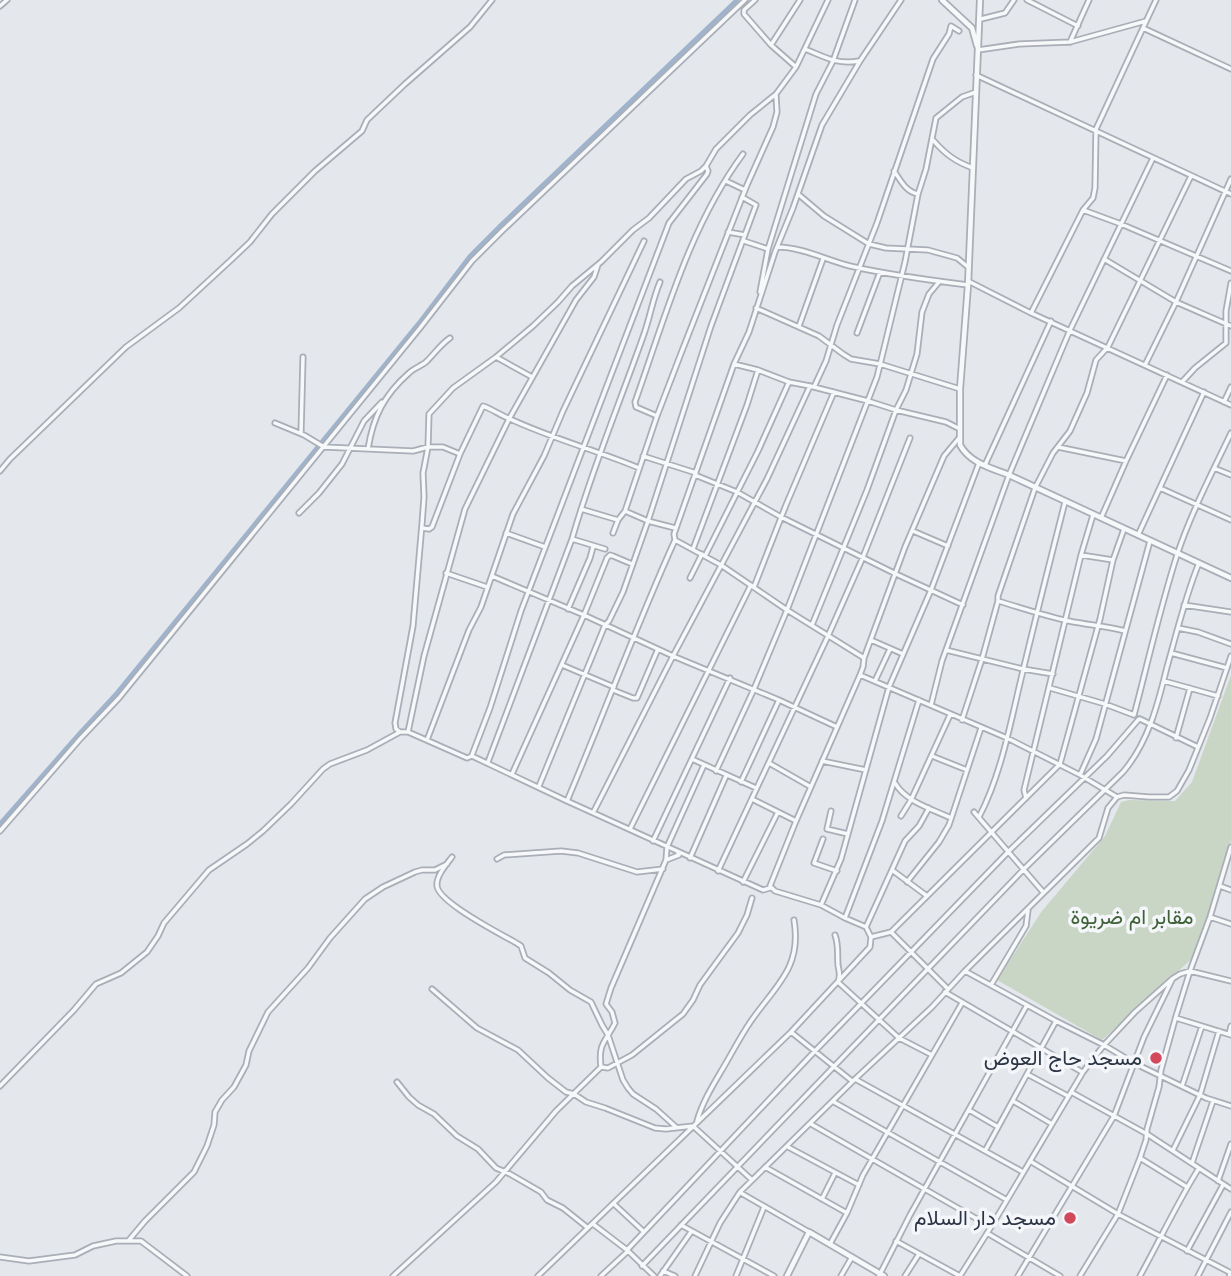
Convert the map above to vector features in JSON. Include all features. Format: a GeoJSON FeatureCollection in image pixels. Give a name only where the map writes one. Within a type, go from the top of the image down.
{"type":"FeatureCollection","features":[{"type":"Feature","properties":{"kind":"street"},"geometry":{"type":"LineString","coordinates":[[0,6],[7,0]]}},
{"type":"Feature","properties":{"kind":"street"},"geometry":{"type":"LineString","coordinates":[[0,471],[126,347],[179,308],[237,255],[272,214],[315,171],[362,131],[367,120],[398,90],[470,27],[492,0]]}},
{"type":"Feature","properties":{"kind":"street"},"geometry":{"type":"LineString","coordinates":[[0,831],[119,698],[421,328],[472,261],[745,0]]}},
{"type":"Feature","properties":{"kind":"street"},"geometry":{"type":"LineString","coordinates":[[755,0],[743,12],[771,46],[796,67]]}},
{"type":"Feature","properties":{"kind":"street"},"geometry":{"type":"LineString","coordinates":[[771,46],[800,0]]}},
{"type":"Feature","properties":{"kind":"street"},"geometry":{"type":"LineString","coordinates":[[400,732],[395,723],[413,626],[424,497],[422,473],[428,447],[429,414],[453,388],[496,358],[533,326],[572,286],[649,218],[686,179],[701,171],[716,149],[776,94],[796,67],[828,0]]}},
{"type":"Feature","properties":{"kind":"street"},"geometry":{"type":"LineString","coordinates":[[760,298],[768,249],[816,94],[833,61],[855,0]]}},
{"type":"Feature","properties":{"kind":"street"},"geometry":{"type":"LineString","coordinates":[[942,0],[972,28],[978,50]]}},
{"type":"Feature","properties":{"kind":"street"},"geometry":{"type":"LineString","coordinates":[[981,0],[968,283],[960,389],[960,445],[964,452],[982,464],[1231,578]]}},
{"type":"Feature","properties":{"kind":"street"},"geometry":{"type":"LineString","coordinates":[[981,19],[1005,13],[1014,0]]}},
{"type":"Feature","properties":{"kind":"street"},"geometry":{"type":"LineString","coordinates":[[1027,0],[1078,26]]}},
{"type":"Feature","properties":{"kind":"street"},"geometry":{"type":"LineString","coordinates":[[1070,42],[1089,0]]}},
{"type":"Feature","properties":{"kind":"street"},"geometry":{"type":"LineString","coordinates":[[1031,313],[1083,209],[1093,198],[1096,129],[1156,0]]}},
{"type":"Feature","properties":{"kind":"street"},"geometry":{"type":"LineString","coordinates":[[567,801],[654,585],[675,540],[675,528],[734,364],[749,332],[822,125],[899,1]]}},
{"type":"Feature","properties":{"kind":"street"},"geometry":{"type":"LineString","coordinates":[[978,50],[1019,44],[1070,42],[1146,21]]}},
{"type":"Feature","properties":{"kind":"street"},"geometry":{"type":"LineString","coordinates":[[594,812],[825,361],[933,59],[951,26],[959,31]]}},
{"type":"Feature","properties":{"kind":"street"},"geometry":{"type":"LineString","coordinates":[[1143,28],[1231,69]]}},
{"type":"Feature","properties":{"kind":"street"},"geometry":{"type":"LineString","coordinates":[[805,49],[842,63],[860,61]]}},
{"type":"Feature","properties":{"kind":"street"},"geometry":{"type":"LineString","coordinates":[[976,75],[1231,194]]}},
{"type":"Feature","properties":{"kind":"street"},"geometry":{"type":"LineString","coordinates":[[716,771],[787,610],[868,401],[902,278],[936,118],[962,97],[976,92]]}},
{"type":"Feature","properties":{"kind":"street"},"geometry":{"type":"LineString","coordinates":[[613,533],[625,511],[657,416],[776,116],[776,94]]}},
{"type":"Feature","properties":{"kind":"street"},"geometry":{"type":"LineString","coordinates":[[933,140],[960,164],[974,168]]}},
{"type":"Feature","properties":{"kind":"street"},"geometry":{"type":"LineString","coordinates":[[657,416],[636,407],[635,402],[673,291],[698,234],[743,155]]}},
{"type":"Feature","properties":{"kind":"street"},"geometry":{"type":"LineString","coordinates":[[930,705],[946,650],[1009,475],[1070,330],[1153,158]]}},
{"type":"Feature","properties":{"kind":"street"},"geometry":{"type":"LineString","coordinates":[[0,1086],[96,984],[121,974],[146,952],[164,923],[209,870],[263,831],[330,764],[367,750],[400,732],[408,732],[467,758],[472,755],[521,611],[669,223],[707,174],[706,166]]}},
{"type":"Feature","properties":{"kind":"street"},"geometry":{"type":"LineString","coordinates":[[894,171],[905,188],[918,194]]}},
{"type":"Feature","properties":{"kind":"street"},"geometry":{"type":"LineString","coordinates":[[962,720],[982,659],[998,596],[1035,488],[1070,431],[1087,393],[1096,360],[1108,347],[1191,176]]}},
{"type":"Feature","properties":{"kind":"street"},"geometry":{"type":"LineString","coordinates":[[1145,365],[1177,302],[1231,179]]}},
{"type":"Feature","properties":{"kind":"street"},"geometry":{"type":"LineString","coordinates":[[726,181],[745,190]]}},
{"type":"Feature","properties":{"kind":"street"},"geometry":{"type":"LineString","coordinates":[[798,194],[824,216],[869,244],[886,248],[928,250],[957,258],[968,267]]}},
{"type":"Feature","properties":{"kind":"street"},"geometry":{"type":"LineString","coordinates":[[539,786],[605,625],[623,592],[668,463],[711,326],[756,205],[742,197]]}},
{"type":"Feature","properties":{"kind":"street"},"geometry":{"type":"LineString","coordinates":[[1083,209],[1231,271]]}},
{"type":"Feature","properties":{"kind":"street"},"geometry":{"type":"LineString","coordinates":[[728,232],[745,235]]}},
{"type":"Feature","properties":{"kind":"street"},"geometry":{"type":"LineString","coordinates":[[427,740],[492,576],[513,514],[544,456],[644,241]]}},
{"type":"Feature","properties":{"kind":"street"},"geometry":{"type":"LineString","coordinates":[[743,241],[768,249]]}},
{"type":"Feature","properties":{"kind":"street"},"geometry":{"type":"LineString","coordinates":[[777,247],[791,247],[902,278],[968,283],[1231,405]]}},
{"type":"Feature","properties":{"kind":"street"},"geometry":{"type":"LineString","coordinates":[[799,326],[824,258]]}},
{"type":"Feature","properties":{"kind":"street"},"geometry":{"type":"LineString","coordinates":[[1104,259],[1177,302],[1229,326]]}},
{"type":"Feature","properties":{"kind":"street"},"geometry":{"type":"LineString","coordinates":[[408,732],[419,677],[465,509],[509,419],[576,300],[594,277],[598,263]]}},
{"type":"Feature","properties":{"kind":"street"},"geometry":{"type":"LineString","coordinates":[[857,333],[880,272]]}},
{"type":"Feature","properties":{"kind":"street"},"geometry":{"type":"LineString","coordinates":[[488,762],[572,539],[660,282]]}},
{"type":"Feature","properties":{"kind":"street"},"geometry":{"type":"LineString","coordinates":[[812,625],[906,390],[917,354],[922,312],[929,294],[939,282]]}},
{"type":"Feature","properties":{"kind":"street"},"geometry":{"type":"LineString","coordinates":[[1182,382],[1226,343],[1229,326],[1226,312],[1231,283]]}},
{"type":"Feature","properties":{"kind":"street"},"geometry":{"type":"LineString","coordinates":[[756,308],[831,343],[851,359],[880,364],[960,389]]}},
{"type":"Feature","properties":{"kind":"street"},"geometry":{"type":"LineString","coordinates":[[821,905],[848,834],[889,687],[982,464],[1051,321]]}},
{"type":"Feature","properties":{"kind":"street"},"geometry":{"type":"LineString","coordinates":[[299,513],[342,464],[364,421],[397,384],[450,338]]}},
{"type":"Feature","properties":{"kind":"street"},"geometry":{"type":"LineString","coordinates":[[301,433],[303,356]]}},
{"type":"Feature","properties":{"kind":"street"},"geometry":{"type":"LineString","coordinates":[[496,358],[532,377]]}},
{"type":"Feature","properties":{"kind":"street"},"geometry":{"type":"LineString","coordinates":[[734,364],[789,382],[946,422],[960,429]]}},
{"type":"Feature","properties":{"kind":"street"},"geometry":{"type":"LineString","coordinates":[[693,549],[758,370]]}},
{"type":"Feature","properties":{"kind":"street"},"geometry":{"type":"LineString","coordinates":[[1101,518],[1167,375]]}},
{"type":"Feature","properties":{"kind":"street"},"geometry":{"type":"LineString","coordinates":[[690,578],[737,492],[789,382]]}},
{"type":"Feature","properties":{"kind":"street"},"geometry":{"type":"LineString","coordinates":[[1224,402],[1231,387]]}},
{"type":"Feature","properties":{"kind":"street"},"geometry":{"type":"LineString","coordinates":[[630,830],[708,670],[753,586],[834,392]]}},
{"type":"Feature","properties":{"kind":"street"},"geometry":{"type":"LineString","coordinates":[[1138,535],[1205,392]]}},
{"type":"Feature","properties":{"kind":"street"},"geometry":{"type":"LineString","coordinates":[[368,449],[371,431],[383,400]]}},
{"type":"Feature","properties":{"kind":"street"},"geometry":{"type":"LineString","coordinates":[[422,528],[432,527],[460,454],[484,406],[509,419],[639,468]]}},
{"type":"Feature","properties":{"kind":"street"},"geometry":{"type":"LineString","coordinates":[[275,424],[301,433],[324,447],[413,451],[443,447],[460,454]]}},
{"type":"Feature","properties":{"kind":"street"},"geometry":{"type":"LineString","coordinates":[[1134,715],[1178,553],[1231,433]]}},
{"type":"Feature","properties":{"kind":"street"},"geometry":{"type":"LineString","coordinates":[[718,871],[828,636],[863,557],[910,438]]}},
{"type":"Feature","properties":{"kind":"street"},"geometry":{"type":"LineString","coordinates":[[770,888],[796,821],[860,675],[896,574],[944,456],[959,438]]}},
{"type":"Feature","properties":{"kind":"street"},"geometry":{"type":"LineString","coordinates":[[1058,447],[1126,460]]}},
{"type":"Feature","properties":{"kind":"street"},"geometry":{"type":"LineString","coordinates":[[643,456],[668,463],[737,492],[781,517],[963,605]]}},
{"type":"Feature","properties":{"kind":"street"},"geometry":{"type":"LineString","coordinates":[[1214,468],[1231,475]]}},
{"type":"Feature","properties":{"kind":"street"},"geometry":{"type":"LineString","coordinates":[[1160,488],[1231,520]]}},
{"type":"Feature","properties":{"kind":"street"},"geometry":{"type":"LineString","coordinates":[[979,817],[990,795],[1007,738],[1065,502]]}},
{"type":"Feature","properties":{"kind":"street"},"geometry":{"type":"LineString","coordinates":[[581,509],[618,520]]}},
{"type":"Feature","properties":{"kind":"street"},"geometry":{"type":"LineString","coordinates":[[625,511],[675,528]]}},
{"type":"Feature","properties":{"kind":"street"},"geometry":{"type":"LineString","coordinates":[[1026,798],[1024,790],[1093,515]]}},
{"type":"Feature","properties":{"kind":"street"},"geometry":{"type":"LineString","coordinates":[[871,937],[891,932],[1059,764],[1124,529]]}},
{"type":"Feature","properties":{"kind":"street"},"geometry":{"type":"LineString","coordinates":[[913,531],[948,546]]}},
{"type":"Feature","properties":{"kind":"street"},"geometry":{"type":"LineString","coordinates":[[506,533],[545,547]]}},
{"type":"Feature","properties":{"kind":"street"},"geometry":{"type":"LineString","coordinates":[[572,539],[605,549]]}},
{"type":"Feature","properties":{"kind":"street"},"geometry":{"type":"LineString","coordinates":[[675,540],[721,565],[864,658]]}},
{"type":"Feature","properties":{"kind":"street"},"geometry":{"type":"LineString","coordinates":[[1082,776],[1096,741],[1150,541]]}},
{"type":"Feature","properties":{"kind":"street"},"geometry":{"type":"LineString","coordinates":[[568,609],[593,547]]}},
{"type":"Feature","properties":{"kind":"street"},"geometry":{"type":"LineString","coordinates":[[1081,555],[1114,560]]}},
{"type":"Feature","properties":{"kind":"street"},"geometry":{"type":"LineString","coordinates":[[512,774],[608,556],[632,564]]}},
{"type":"Feature","properties":{"kind":"street"},"geometry":{"type":"LineString","coordinates":[[642,1266],[1137,755],[1164,681],[1184,605],[1199,563]]}},
{"type":"Feature","properties":{"kind":"street"},"geometry":{"type":"LineString","coordinates":[[446,573],[487,587]]}},
{"type":"Feature","properties":{"kind":"street"},"geometry":{"type":"LineString","coordinates":[[492,576],[837,727]]}},
{"type":"Feature","properties":{"kind":"street"},"geometry":{"type":"LineString","coordinates":[[998,601],[1065,620],[1126,631]]}},
{"type":"Feature","properties":{"kind":"street"},"geometry":{"type":"LineString","coordinates":[[1184,605],[1231,612]]}},
{"type":"Feature","properties":{"kind":"street"},"geometry":{"type":"LineString","coordinates":[[1178,628],[1231,644]]}},
{"type":"Feature","properties":{"kind":"street"},"geometry":{"type":"LineString","coordinates":[[871,640],[903,654]]}},
{"type":"Feature","properties":{"kind":"street"},"geometry":{"type":"LineString","coordinates":[[562,665],[637,698],[658,649]]}},
{"type":"Feature","properties":{"kind":"street"},"geometry":{"type":"LineString","coordinates":[[875,681],[890,649]]}},
{"type":"Feature","properties":{"kind":"street"},"geometry":{"type":"LineString","coordinates":[[946,650],[1053,674]]}},
{"type":"Feature","properties":{"kind":"street"},"geometry":{"type":"LineString","coordinates":[[1171,653],[1227,668]]}},
{"type":"Feature","properties":{"kind":"street"},"geometry":{"type":"LineString","coordinates":[[695,1276],[711,1241],[740,1192],[932,1007],[1099,838],[1108,808],[1117,797],[1171,796],[1181,787],[1231,656]]}},
{"type":"Feature","properties":{"kind":"street"},"geometry":{"type":"LineString","coordinates":[[860,675],[1007,738],[1117,797]]}},
{"type":"Feature","properties":{"kind":"street"},"geometry":{"type":"LineString","coordinates":[[653,841],[730,678]]}},
{"type":"Feature","properties":{"kind":"street"},"geometry":{"type":"LineString","coordinates":[[1164,681],[1217,696]]}},
{"type":"Feature","properties":{"kind":"street"},"geometry":{"type":"LineString","coordinates":[[1050,688],[1134,715],[1198,747]]}},
{"type":"Feature","properties":{"kind":"street"},"geometry":{"type":"LineString","coordinates":[[1176,738],[1190,688]]}},
{"type":"Feature","properties":{"kind":"street"},"geometry":{"type":"LineString","coordinates":[[741,782],[779,700]]}},
{"type":"Feature","properties":{"kind":"street"},"geometry":{"type":"LineString","coordinates":[[845,918],[882,821],[919,700]]}},
{"type":"Feature","properties":{"kind":"street"},"geometry":{"type":"LineString","coordinates":[[901,816],[950,715]]}},
{"type":"Feature","properties":{"kind":"street"},"geometry":{"type":"LineString","coordinates":[[601,1276],[911,951],[1082,776],[1114,749],[1139,719]]}},
{"type":"Feature","properties":{"kind":"street"},"geometry":{"type":"LineString","coordinates":[[907,881],[939,842],[951,818],[981,728]]}},
{"type":"Feature","properties":{"kind":"street"},"geometry":{"type":"LineString","coordinates":[[472,755],[743,882],[821,905],[866,927],[871,937],[868,951],[791,1032],[540,1275]]}},
{"type":"Feature","properties":{"kind":"street"},"geometry":{"type":"LineString","coordinates":[[932,756],[967,770]]}},
{"type":"Feature","properties":{"kind":"street"},"geometry":{"type":"LineString","coordinates":[[692,759],[756,789]]}},
{"type":"Feature","properties":{"kind":"street"},"geometry":{"type":"LineString","coordinates":[[822,761],[866,770]]}},
{"type":"Feature","properties":{"kind":"street"},"geometry":{"type":"LineString","coordinates":[[769,763],[811,787]]}},
{"type":"Feature","properties":{"kind":"street"},"geometry":{"type":"LineString","coordinates":[[601,1067],[601,1045],[615,1023],[606,1004],[663,869],[667,847],[704,765]]}},
{"type":"Feature","properties":{"kind":"street"},"geometry":{"type":"LineString","coordinates":[[690,858],[726,776]]}},
{"type":"Feature","properties":{"kind":"street"},"geometry":{"type":"LineString","coordinates":[[894,781],[897,788],[911,800],[951,818]]}},
{"type":"Feature","properties":{"kind":"street"},"geometry":{"type":"LineString","coordinates":[[752,799],[796,821]]}},
{"type":"Feature","properties":{"kind":"street"},"geometry":{"type":"LineString","coordinates":[[866,927],[905,841],[919,826],[929,808]]}},
{"type":"Feature","properties":{"kind":"street"},"geometry":{"type":"LineString","coordinates":[[831,811],[827,829],[848,834]]}},
{"type":"Feature","properties":{"kind":"street"},"geometry":{"type":"LineString","coordinates":[[974,811],[1043,892]]}},
{"type":"Feature","properties":{"kind":"street"},"geometry":{"type":"LineString","coordinates":[[743,882],[778,812]]}},
{"type":"Feature","properties":{"kind":"street"},"geometry":{"type":"LineString","coordinates":[[823,839],[814,863],[836,871]]}},
{"type":"Feature","properties":{"kind":"street"},"geometry":{"type":"LineString","coordinates":[[1080,1276],[1118,1214],[1140,1158],[1189,971],[1210,917],[1231,847]]}},
{"type":"Feature","properties":{"kind":"street"},"geometry":{"type":"LineString","coordinates":[[497,859],[504,855],[561,851],[578,853],[637,872],[663,869]]}},
{"type":"Feature","properties":{"kind":"street"},"geometry":{"type":"LineString","coordinates":[[666,860],[679,855],[678,852]]}},
{"type":"Feature","properties":{"kind":"street"},"geometry":{"type":"LineString","coordinates":[[452,857],[438,878],[438,892],[445,900],[521,946],[525,958],[591,1002],[630,1091],[676,1127]]}},
{"type":"Feature","properties":{"kind":"street"},"geometry":{"type":"LineString","coordinates":[[129,1240],[194,1172],[207,1146],[215,1112],[246,1065],[249,1051],[268,1012],[308,968],[330,938],[365,899],[383,887],[415,872],[435,870],[447,864]]}},
{"type":"Feature","properties":{"kind":"street"},"geometry":{"type":"LineString","coordinates":[[892,870],[927,896]]}},
{"type":"Feature","properties":{"kind":"street"},"geometry":{"type":"LineString","coordinates":[[1220,886],[1231,890]]}},
{"type":"Feature","properties":{"kind":"street"},"geometry":{"type":"LineString","coordinates":[[601,1067],[608,1068],[649,1043],[683,1014],[700,985],[738,933],[752,898]]}},
{"type":"Feature","properties":{"kind":"street"},"geometry":{"type":"LineString","coordinates":[[990,985],[1026,926],[1028,908]]}},
{"type":"Feature","properties":{"kind":"street"},"geometry":{"type":"LineString","coordinates":[[1210,917],[1231,925]]}},
{"type":"Feature","properties":{"kind":"street"},"geometry":{"type":"LineString","coordinates":[[695,1125],[705,1100],[751,1020],[786,974],[794,956],[797,937],[794,920]]}},
{"type":"Feature","properties":{"kind":"street"},"geometry":{"type":"LineString","coordinates":[[891,932],[962,1003],[1083,1072]]}},
{"type":"Feature","properties":{"kind":"street"},"geometry":{"type":"LineString","coordinates":[[835,935],[841,974],[838,982]]}},
{"type":"Feature","properties":{"kind":"street"},"geometry":{"type":"LineString","coordinates":[[965,971],[1134,1063],[1213,1101],[1231,1106]]}},
{"type":"Feature","properties":{"kind":"street"},"geometry":{"type":"LineString","coordinates":[[896,1241],[960,1276],[1083,1072],[1104,1045],[1172,979],[1189,971],[1231,981]]}},
{"type":"Feature","properties":{"kind":"street"},"geometry":{"type":"LineString","coordinates":[[1018,1276],[1114,1116],[1146,1032],[1172,979]]}},
{"type":"Feature","properties":{"kind":"street"},"geometry":{"type":"LineString","coordinates":[[838,982],[899,1038],[932,1055]]}},
{"type":"Feature","properties":{"kind":"street"},"geometry":{"type":"LineString","coordinates":[[432,989],[477,1028],[518,1050],[566,1092],[655,1128],[695,1125]]}},
{"type":"Feature","properties":{"kind":"street"},"geometry":{"type":"LineString","coordinates":[[830,1244],[872,1159],[962,1003]]}},
{"type":"Feature","properties":{"kind":"street"},"geometry":{"type":"LineString","coordinates":[[740,1192],[881,1275],[896,1241],[1027,1005]]}},
{"type":"Feature","properties":{"kind":"street"},"geometry":{"type":"LineString","coordinates":[[1176,1018],[1230,1035],[1231,1026]]}},
{"type":"Feature","properties":{"kind":"street"},"geometry":{"type":"LineString","coordinates":[[985,1151],[1056,1021]]}},
{"type":"Feature","properties":{"kind":"street"},"geometry":{"type":"LineString","coordinates":[[1182,1086],[1202,1026]]}},
{"type":"Feature","properties":{"kind":"street"},"geometry":{"type":"LineString","coordinates":[[1173,1150],[1200,1095],[1219,1031]]}},
{"type":"Feature","properties":{"kind":"street"},"geometry":{"type":"LineString","coordinates":[[791,1032],[833,1067],[854,1080],[1023,1172]]}},
{"type":"Feature","properties":{"kind":"street"},"geometry":{"type":"LineString","coordinates":[[393,1276],[496,1182],[556,1111],[601,1067]]}},
{"type":"Feature","properties":{"kind":"street"},"geometry":{"type":"LineString","coordinates":[[1027,1074],[1147,1134],[1231,1189]]}},
{"type":"Feature","properties":{"kind":"street"},"geometry":{"type":"LineString","coordinates":[[397,1082],[418,1105],[434,1114],[457,1136],[478,1149],[496,1168],[541,1192],[588,1228]]}},
{"type":"Feature","properties":{"kind":"street"},"geometry":{"type":"LineString","coordinates":[[834,1101],[1007,1200]]}},
{"type":"Feature","properties":{"kind":"street"},"geometry":{"type":"LineString","coordinates":[[1013,1101],[1052,1124]]}},
{"type":"Feature","properties":{"kind":"street"},"geometry":{"type":"LineString","coordinates":[[1192,1163],[1213,1101]]}},
{"type":"Feature","properties":{"kind":"street"},"geometry":{"type":"LineString","coordinates":[[969,1110],[998,1127]]}},
{"type":"Feature","properties":{"kind":"street"},"geometry":{"type":"LineString","coordinates":[[811,1124],[991,1227]]}},
{"type":"Feature","properties":{"kind":"street"},"geometry":{"type":"LineString","coordinates":[[695,1125],[752,1180]]}},
{"type":"Feature","properties":{"kind":"street"},"geometry":{"type":"LineString","coordinates":[[1218,1181],[1231,1144]]}},
{"type":"Feature","properties":{"kind":"street"},"geometry":{"type":"LineString","coordinates":[[788,1147],[859,1185]]}},
{"type":"Feature","properties":{"kind":"street"},"geometry":{"type":"LineString","coordinates":[[1140,1158],[1187,1187]]}},
{"type":"Feature","properties":{"kind":"street"},"geometry":{"type":"LineString","coordinates":[[1030,1161],[1118,1214],[1230,1274]]}},
{"type":"Feature","properties":{"kind":"street"},"geometry":{"type":"LineString","coordinates":[[765,1167],[847,1213]]}},
{"type":"Feature","properties":{"kind":"street"},"geometry":{"type":"LineString","coordinates":[[1140,1276],[1199,1168]]}},
{"type":"Feature","properties":{"kind":"street"},"geometry":{"type":"LineString","coordinates":[[821,1199],[836,1172]]}},
{"type":"Feature","properties":{"kind":"street"},"geometry":{"type":"LineString","coordinates":[[1187,1251],[1224,1185]]}},
{"type":"Feature","properties":{"kind":"street"},"geometry":{"type":"LineString","coordinates":[[614,1204],[643,1231]]}},
{"type":"Feature","properties":{"kind":"street"},"geometry":{"type":"LineString","coordinates":[[736,1276],[764,1206]]}},
{"type":"Feature","properties":{"kind":"street"},"geometry":{"type":"LineString","coordinates":[[1198,1276],[1231,1212]]}},
{"type":"Feature","properties":{"kind":"street"},"geometry":{"type":"LineString","coordinates":[[593,1224],[627,1250],[651,1275]]}},
{"type":"Feature","properties":{"kind":"street"},"geometry":{"type":"LineString","coordinates":[[681,1225],[774,1276]]}},
{"type":"Feature","properties":{"kind":"street"},"geometry":{"type":"LineString","coordinates":[[675,1276],[661,1273],[691,1231]]}},
{"type":"Feature","properties":{"kind":"street"},"geometry":{"type":"LineString","coordinates":[[787,1276],[809,1232]]}},
{"type":"Feature","properties":{"kind":"street"},"geometry":{"type":"LineString","coordinates":[[988,1233],[1060,1276]]}},
{"type":"Feature","properties":{"kind":"street"},"geometry":{"type":"LineString","coordinates":[[0,1257],[29,1261],[75,1255],[93,1246],[129,1240],[141,1241],[187,1276]]}},
{"type":"Feature","properties":{"kind":"street"},"geometry":{"type":"LineString","coordinates":[[905,1276],[919,1253]]}},
{"type":"Feature","properties":{"kind":"street"},"geometry":{"type":"LineString","coordinates":[[841,1276],[852,1258]]}},
{"type":"Feature","properties":{"kind":"green space","name":"مقابر ام ضريوة"},"geometry":{"type":"Polygon","coordinates":[[[1231,675],[1231,840],[1195,956],[1102,1040],[997,980],[1042,911],[1105,836],[1121,802],[1175,801],[1192,782],[1231,675]]]}},
{"type":"Feature","properties":{"kind":"waterway"},"geometry":{"type":"LineString","coordinates":[[0,824],[117,693],[419,323],[470,256],[737,0]]}},
{"type":"Feature","properties":{"kind":"place","name":"مسجد حاج العوض"},"geometry":{"type":"Point","coordinates":[1156,1058]}},
{"type":"Feature","properties":{"kind":"place","name":"مسجد دار السلام"},"geometry":{"type":"Point","coordinates":[1070,1218]}}]}
